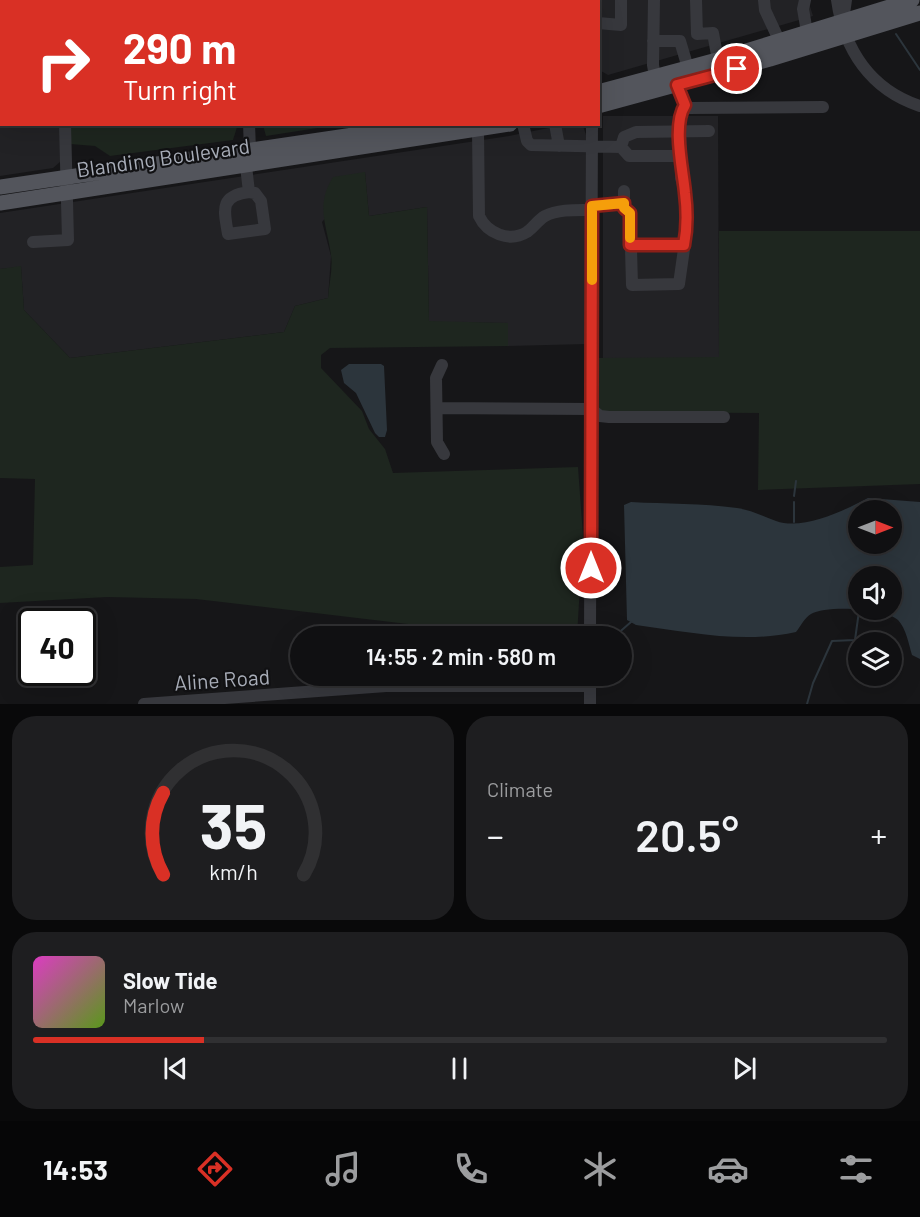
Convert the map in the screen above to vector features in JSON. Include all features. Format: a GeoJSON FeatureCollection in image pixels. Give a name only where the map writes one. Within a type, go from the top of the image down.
{"type":"FeatureCollection","features":[{"type":"Feature","properties":{"kind":"main road"},"geometry":{"type":"LineString","coordinates":[[600,91],[688,68],[719,67],[844,28],[912,0]]}},
{"type":"Feature","properties":{"kind":"main road"},"geometry":{"type":"LineString","coordinates":[[600,105],[677,85],[779,40],[807,32],[844,28],[920,13]]}},
{"type":"Feature","properties":{"kind":"main road","name":"Blanding Boulevard"},"geometry":{"type":"LineString","coordinates":[[0,202],[66,185],[250,150],[421,130],[478,131],[501,126]]}},
{"type":"Feature","properties":{"kind":"main road","name":"Blanding Boulevard"},"geometry":{"type":"LineString","coordinates":[[0,186],[66,185],[210,171],[246,166],[421,130]]}},
{"type":"Feature","properties":{"kind":"main road"},"geometry":{"type":"LineString","coordinates":[[246,166],[257,156],[284,145]]}},
{"type":"Feature","properties":{"kind":"main road"},"geometry":{"type":"LineString","coordinates":[[210,171],[237,160],[250,150]]}},
{"type":"Feature","properties":{"kind":"street"},"geometry":{"type":"LineString","coordinates":[[600,23],[621,25],[621,0]]}},
{"type":"Feature","properties":{"kind":"street"},"geometry":{"type":"LineString","coordinates":[[654,0],[655,77]]}},
{"type":"Feature","properties":{"kind":"street"},"geometry":{"type":"LineString","coordinates":[[696,0],[697,34],[713,33],[719,67]]}},
{"type":"Feature","properties":{"kind":"street"},"geometry":{"type":"LineString","coordinates":[[764,0],[765,10],[779,40]]}},
{"type":"Feature","properties":{"kind":"street"},"geometry":{"type":"LineString","coordinates":[[805,0],[803,9],[807,32]]}},
{"type":"Feature","properties":{"kind":"street"},"geometry":{"type":"LineString","coordinates":[[837,0],[849,48],[874,80],[891,94],[920,106]]}},
{"type":"Feature","properties":{"kind":"street"},"geometry":{"type":"LineString","coordinates":[[844,28],[846,0]]}},
{"type":"Feature","properties":{"kind":"street"},"geometry":{"type":"LineString","coordinates":[[653,41],[680,41],[688,68]]}},
{"type":"Feature","properties":{"kind":"street"},"geometry":{"type":"LineString","coordinates":[[677,85],[688,108],[824,107]]}},
{"type":"Feature","properties":{"kind":"street"},"geometry":{"type":"LineString","coordinates":[[478,131],[479,216],[484,226],[491,232],[515,236],[526,232],[543,217],[555,212],[592,208],[624,197],[624,208],[630,213],[631,281],[637,286],[680,284],[684,245],[685,193],[681,178],[680,132],[681,111],[685,105]]}},
{"type":"Feature","properties":{"kind":"street"},"geometry":{"type":"LineString","coordinates":[[33,242],[68,240],[65,126]]}},
{"type":"Feature","properties":{"kind":"street"},"geometry":{"type":"LineString","coordinates":[[249,126],[250,150]]}},
{"type":"Feature","properties":{"kind":"street"},"geometry":{"type":"LineString","coordinates":[[524,126],[528,144],[621,147],[629,156],[681,156]]}},
{"type":"Feature","properties":{"kind":"street"},"geometry":{"type":"LineString","coordinates":[[555,126],[559,146]]}},
{"type":"Feature","properties":{"kind":"street"},"geometry":{"type":"LineString","coordinates":[[590,626],[592,126]]}},
{"type":"Feature","properties":{"kind":"street"},"geometry":{"type":"LineString","coordinates":[[621,147],[624,137],[629,134],[709,132]]}},
{"type":"Feature","properties":{"kind":"street"},"geometry":{"type":"LineString","coordinates":[[246,166],[249,192]]}},
{"type":"Feature","properties":{"kind":"street"},"geometry":{"type":"LineString","coordinates":[[630,245],[684,245]]}},
{"type":"Feature","properties":{"kind":"street"},"geometry":{"type":"LineString","coordinates":[[442,365],[436,378],[437,442],[444,454]]}},
{"type":"Feature","properties":{"kind":"street"},"geometry":{"type":"LineString","coordinates":[[437,408],[591,409],[600,416],[609,417],[724,417]]}},
{"type":"Feature","properties":{"kind":"street","name":"Aline Road"},"geometry":{"type":"LineString","coordinates":[[144,704],[386,686]]}},
{"type":"Feature","properties":{"kind":"street"},"geometry":{"type":"LineString","coordinates":[[590,686],[590,704]]}},
{"type":"Feature","properties":{"kind":"shaded area"},"geometry":{"type":"Polygon","coordinates":[[[600,0],[808,0],[813,16],[608,75],[601,71],[600,0]]]}},
{"type":"Feature","properties":{"kind":"shaded area"},"geometry":{"type":"Polygon","coordinates":[[[603,116],[718,116],[719,358],[603,358],[603,116]]]}},
{"type":"Feature","properties":{"kind":"shaded area"},"geometry":{"type":"Polygon","coordinates":[[[0,126],[61,126],[60,162],[53,168],[0,176],[0,126]]]}},
{"type":"Feature","properties":{"kind":"shaded area"},"geometry":{"type":"Polygon","coordinates":[[[69,126],[237,126],[233,140],[110,156],[95,146],[70,144],[69,126]]]}},
{"type":"Feature","properties":{"kind":"shaded area"},"geometry":{"type":"Polygon","coordinates":[[[264,126],[331,126],[266,136],[264,126]]]}},
{"type":"Feature","properties":{"kind":"shaded area"},"geometry":{"type":"Polygon","coordinates":[[[558,126],[583,126],[587,138],[587,344],[508,346],[508,323],[429,322],[427,207],[369,216],[365,172],[322,222],[331,256],[328,298],[295,306],[284,332],[70,358],[24,310],[21,267],[0,269],[0,213],[509,136],[558,126]]]}},
{"type":"Feature","properties":{"kind":"shaded area"},"geometry":{"type":"Polygon","coordinates":[[[365,172],[369,216],[427,207],[429,321],[508,323],[508,346],[330,348],[321,355],[321,368],[362,411],[369,429],[385,449],[393,473],[578,467],[583,536],[578,626],[424,626],[196,599],[107,597],[0,603],[0,567],[33,565],[35,479],[0,478],[0,269],[21,266],[24,310],[70,358],[284,332],[295,306],[328,298],[331,260],[323,207],[333,177],[365,172]]]}},
{"type":"Feature","properties":{"kind":"shaded area"},"geometry":{"type":"Polygon","coordinates":[[[719,231],[920,231],[920,484],[758,490],[759,413],[596,412],[597,358],[719,357],[719,231]]]}},
{"type":"Feature","properties":{"kind":"shaded area"},"geometry":{"type":"Polygon","coordinates":[[[349,364],[381,364],[384,366],[387,430],[385,437],[379,437],[375,433],[356,393],[344,383],[341,370],[349,364]]]}},
{"type":"Feature","properties":{"kind":"shaded area"},"geometry":{"type":"Polygon","coordinates":[[[868,498],[894,500],[864,500],[868,498]]]}},
{"type":"Feature","properties":{"kind":"shaded area"},"geometry":{"type":"Polygon","coordinates":[[[902,501],[920,502],[920,659],[912,655],[905,632],[898,620],[902,620],[902,566],[848,566],[848,609],[829,609],[811,614],[796,632],[736,637],[636,625],[627,620],[624,505],[631,502],[724,506],[747,510],[787,523],[811,521],[848,507],[848,554],[902,554],[902,501]]]}},
{"type":"Feature","properties":{"kind":"waterway"},"geometry":{"type":"LineString","coordinates":[[896,34],[920,70]]}},
{"type":"Feature","properties":{"kind":"waterway"},"geometry":{"type":"LineString","coordinates":[[794,496],[796,481]]}},
{"type":"Feature","properties":{"kind":"waterway"},"geometry":{"type":"LineString","coordinates":[[794,502],[794,522]]}},
{"type":"Feature","properties":{"kind":"waterway"},"geometry":{"type":"LineString","coordinates":[[807,704],[813,683],[832,641],[855,640],[858,620]]}},
{"type":"Feature","properties":{"kind":"waterway"},"geometry":{"type":"LineString","coordinates":[[626,626],[631,622]]}},
{"type":"Feature","properties":{"kind":"slow traffic"},"geometry":{"type":"LineString","coordinates":[[592,280],[592,206],[624,203],[624,208],[630,213],[630,238]]}},
{"type":"Feature","properties":{"kind":"route"},"geometry":{"type":"LineString","coordinates":[[591,568],[592,206],[624,203],[624,208],[630,213],[630,245],[684,245],[685,193],[681,178],[680,120],[681,111],[685,105],[677,85],[737,69]]}}]}
